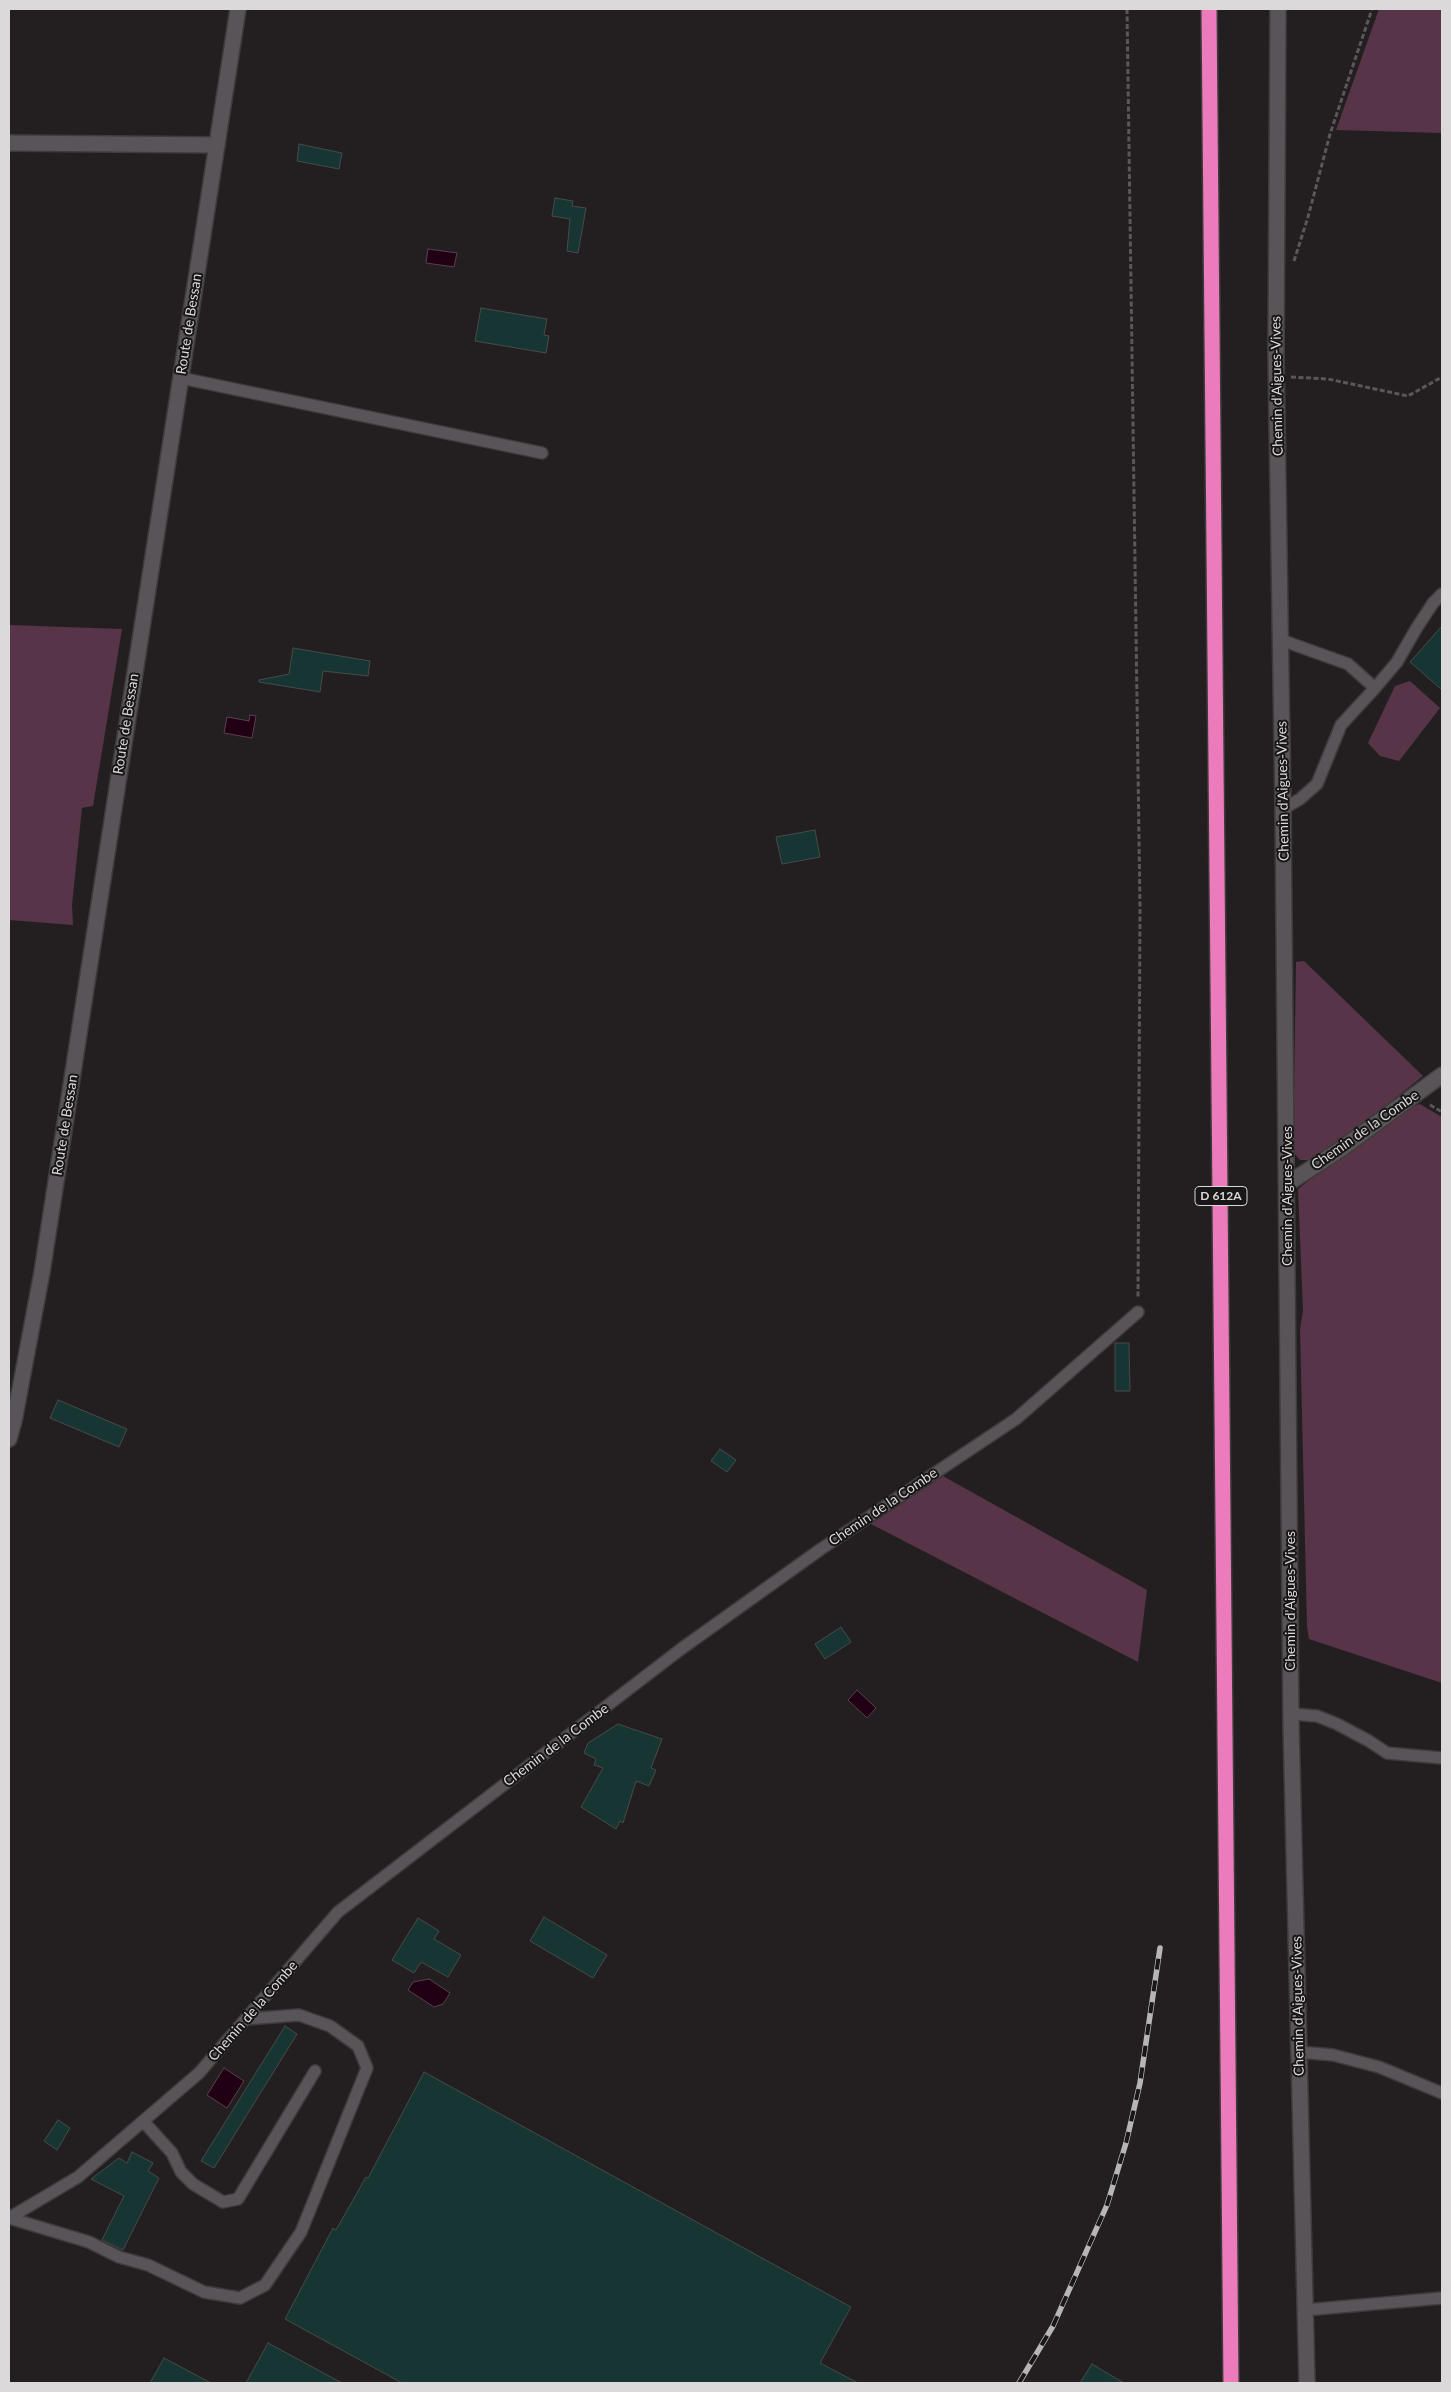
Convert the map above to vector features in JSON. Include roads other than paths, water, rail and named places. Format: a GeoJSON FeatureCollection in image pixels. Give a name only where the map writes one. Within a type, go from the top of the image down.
{"type":"FeatureCollection","features":[{"type":"Feature","properties":{"kind":"highway","name":"D 612A"},"geometry":{"type":"LineString","coordinates":[[1210,9],[1231,2383]]}},
{"type":"Feature","properties":{"kind":"street","name":"Route de Bessan"},"geometry":{"type":"LineString","coordinates":[[9,1439],[42,1272],[238,9]]}},
{"type":"Feature","properties":{"kind":"street","name":"Chemin d'Aigues-Vives"},"geometry":{"type":"LineString","coordinates":[[1278,9],[1276,378],[1284,809],[1291,1714],[1307,2383]]}},
{"type":"Feature","properties":{"kind":"street"},"geometry":{"type":"LineString","coordinates":[[9,143],[217,145]]}},
{"type":"Feature","properties":{"kind":"street","name":"Chemin de la Combe"},"geometry":{"type":"LineString","coordinates":[[1288,1184],[1341,1149],[1442,1075]]}},
{"type":"Feature","properties":{"kind":"lane"},"geometry":{"type":"LineString","coordinates":[[181,378],[542,453]]}},
{"type":"Feature","properties":{"kind":"lane"},"geometry":{"type":"LineString","coordinates":[[1284,809],[1317,784],[1341,725],[1397,662],[1424,616],[1442,594]]}},
{"type":"Feature","properties":{"kind":"lane"},"geometry":{"type":"LineString","coordinates":[[1281,640],[1348,664],[1375,688]]}},
{"type":"Feature","properties":{"kind":"lane","name":"Chemin de la Combe"},"geometry":{"type":"LineString","coordinates":[[9,2218],[78,2177],[200,2072],[338,1912],[681,1649],[821,1549],[1016,1419],[1138,1312]]}},
{"type":"Feature","properties":{"kind":"lane"},"geometry":{"type":"LineString","coordinates":[[1291,1714],[1317,1716],[1337,1724],[1369,1740],[1386,1753],[1442,1758]]}},
{"type":"Feature","properties":{"kind":"lane"},"geometry":{"type":"LineString","coordinates":[[9,2218],[89,2242],[119,2257],[148,2264],[204,2292],[240,2298],[265,2285],[300,2232],[366,2068],[358,2046],[330,2026],[299,2015],[246,2019]]}},
{"type":"Feature","properties":{"kind":"lane"},"geometry":{"type":"LineString","coordinates":[[1299,2052],[1334,2056],[1379,2067],[1442,2094]]}},
{"type":"Feature","properties":{"kind":"lane"},"geometry":{"type":"LineString","coordinates":[[143,2121],[172,2153],[181,2172],[193,2184],[223,2202],[238,2199],[315,2071]]}},
{"type":"Feature","properties":{"kind":"lane"},"geometry":{"type":"LineString","coordinates":[[1305,2310],[1442,2298]]}},
{"type":"Feature","properties":{"kind":"railway"},"geometry":{"type":"LineString","coordinates":[[1019,2383],[1053,2326],[1107,2205],[1126,2143],[1140,2083],[1160,1948]]}}]}
